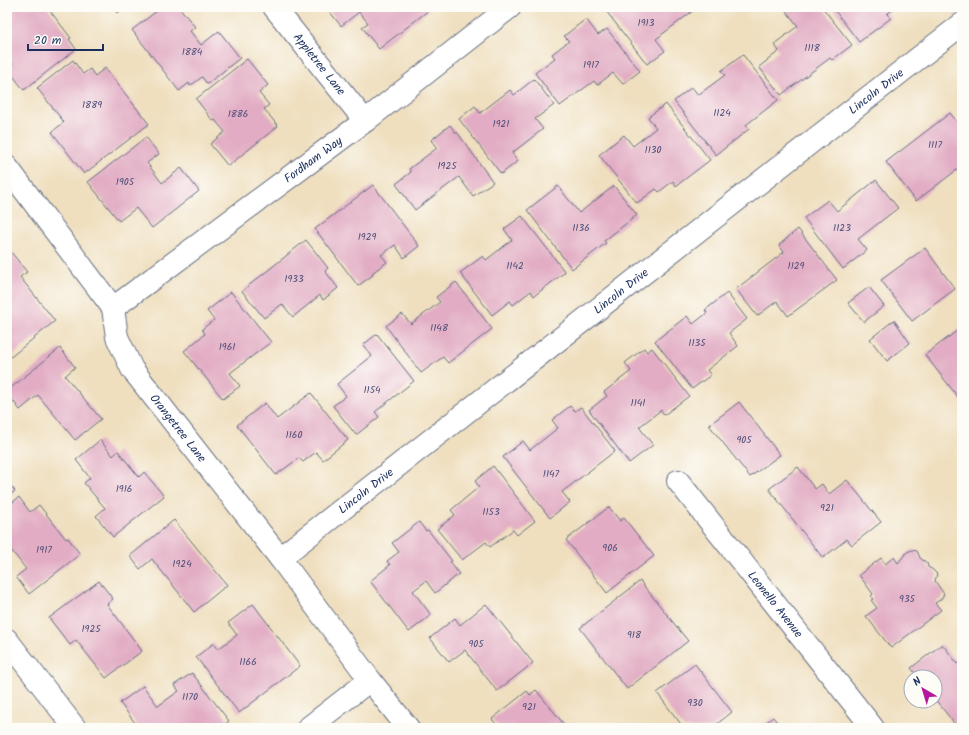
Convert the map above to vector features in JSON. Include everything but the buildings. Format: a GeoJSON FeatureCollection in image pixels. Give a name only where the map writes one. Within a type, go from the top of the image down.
{"type":"FeatureCollection","features":[{"type":"Feature","properties":{"kind":"street","name":"Appletree Lane"},"geometry":{"type":"LineString","coordinates":[[274,7],[365,121]]}},
{"type":"Feature","properties":{"kind":"street","name":"Fordham Way"},"geometry":{"type":"LineString","coordinates":[[113,308],[365,121],[510,7]]}},
{"type":"Feature","properties":{"kind":"street","name":"Lincoln Drive"},"geometry":{"type":"LineString","coordinates":[[280,558],[962,24]]}},
{"type":"Feature","properties":{"kind":"street","name":"Orangetree Lane"},"geometry":{"type":"LineString","coordinates":[[7,167],[113,308],[117,337],[132,369],[280,558],[370,680],[408,728]]}},
{"type":"Feature","properties":{"kind":"street","name":"Leonello Avenue"},"geometry":{"type":"LineString","coordinates":[[678,481],[873,728]]}},
{"type":"Feature","properties":{"kind":"street"},"geometry":{"type":"LineString","coordinates":[[7,640],[75,728]]}},
{"type":"Feature","properties":{"kind":"street"},"geometry":{"type":"LineString","coordinates":[[308,728],[370,680]]}}]}
